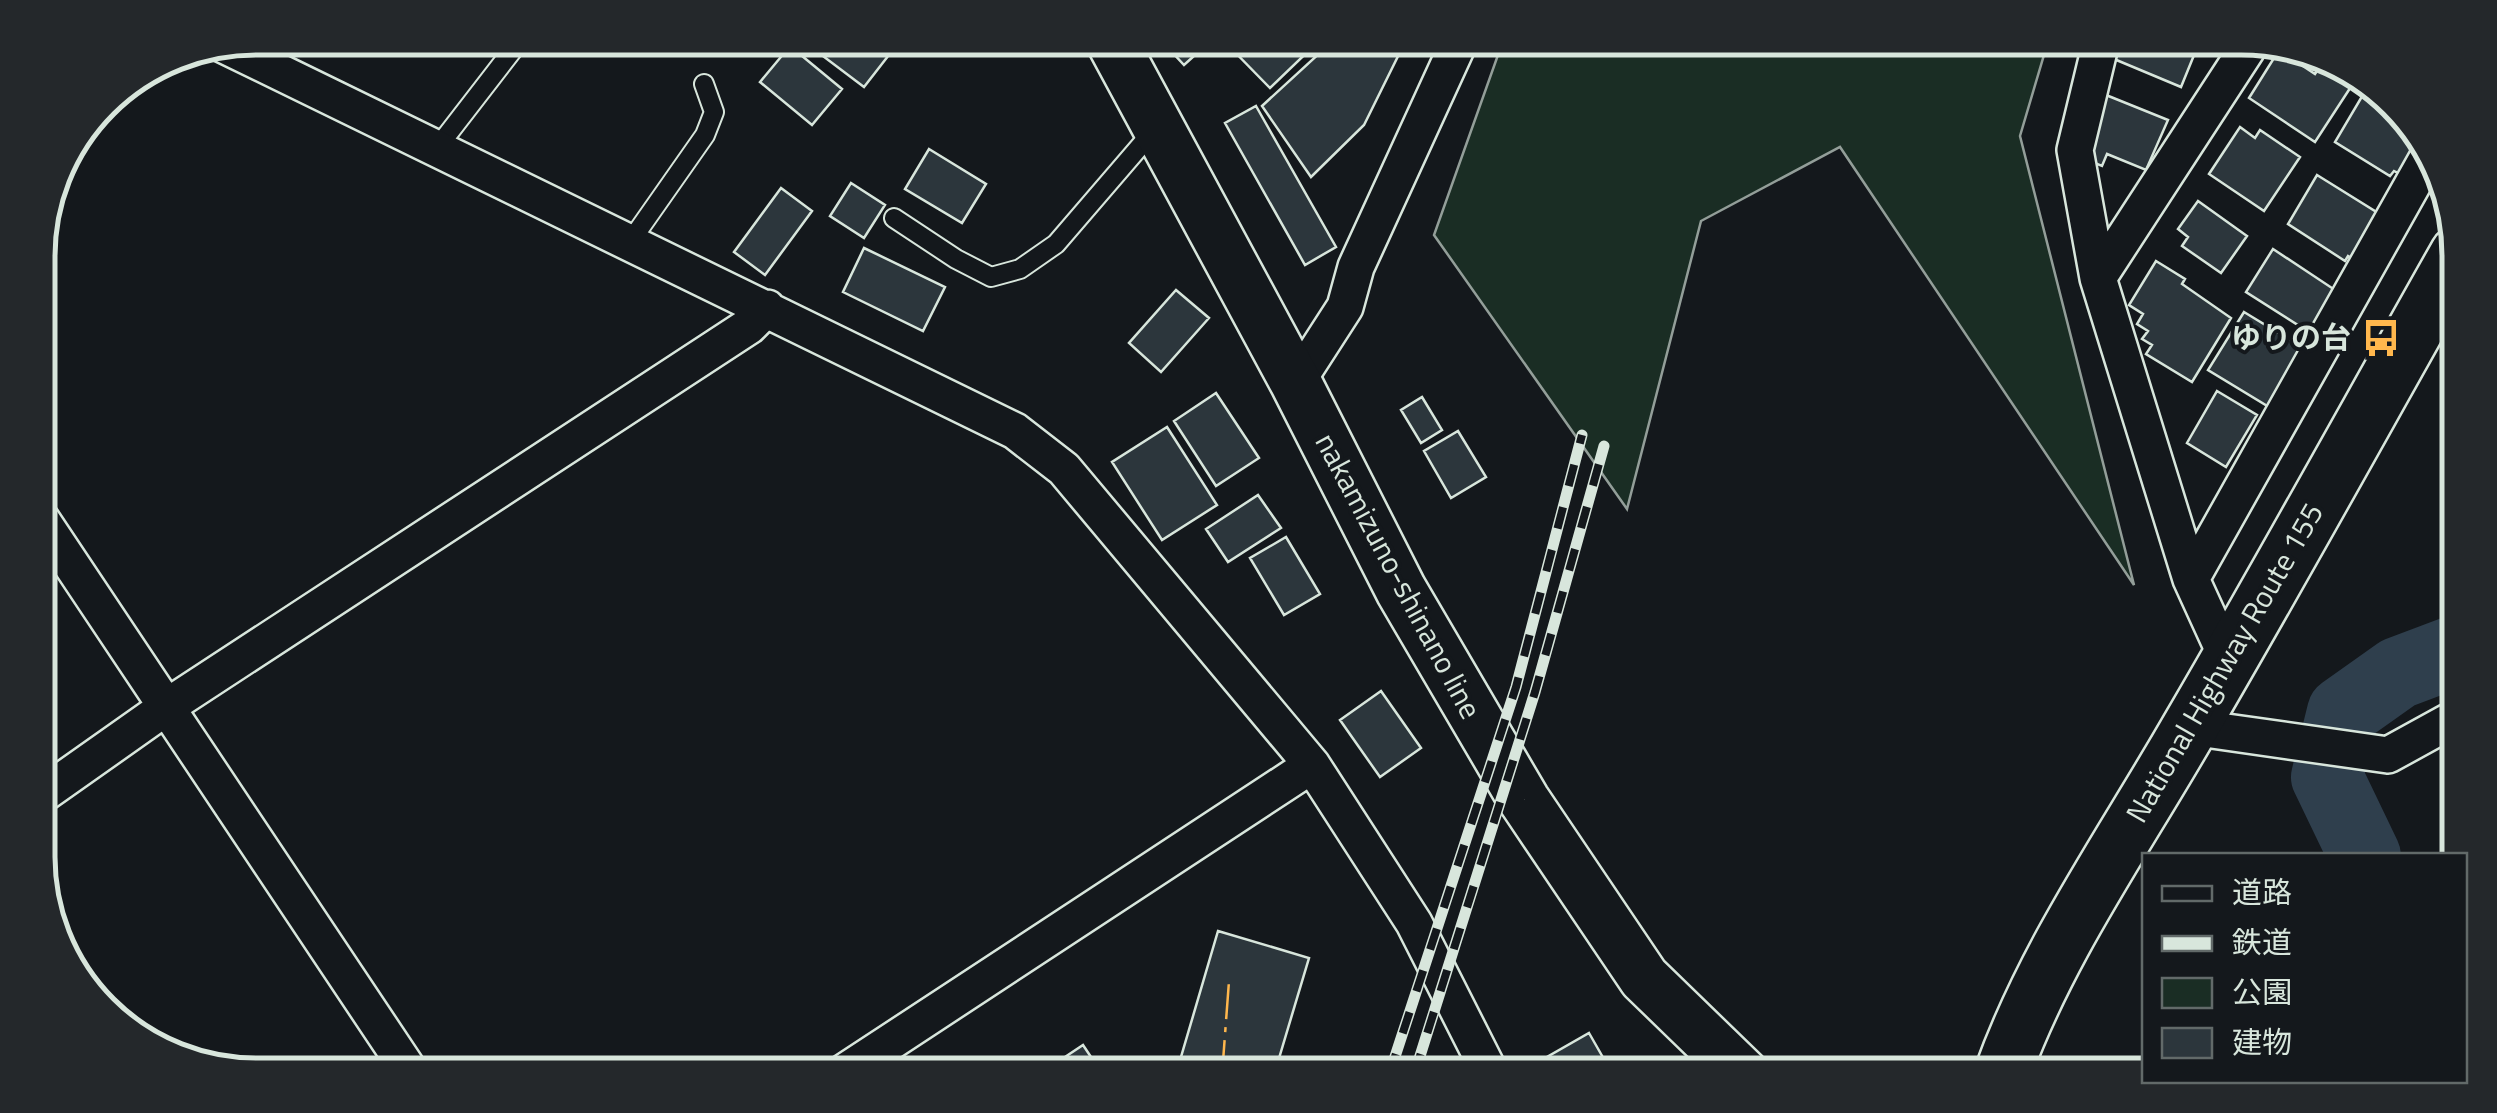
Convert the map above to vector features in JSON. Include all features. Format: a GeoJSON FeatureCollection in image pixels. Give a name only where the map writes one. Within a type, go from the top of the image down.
{"type":"FeatureCollection","features":[{"type":"Feature","properties":{"kind":"highway","name":"National Highway Route 155"},"geometry":{"type":"LineString","coordinates":[[2008,1058],[2072,928],[2191,727],[2442,282]]}},
{"type":"Feature","properties":{"kind":"main road","name":"nakamizuno-shinano line"},"geometry":{"type":"LineString","coordinates":[[1119,55],[1296,384],[1401,590],[1524,800],[1644,978],[1726,1058]]}},
{"type":"Feature","properties":{"kind":"street"},"geometry":{"type":"LineString","coordinates":[[245,55],[1015,430],[1064,469],[1312,765],[1414,923],[1482,1058]]}},
{"type":"Feature","properties":{"kind":"street"},"geometry":{"type":"LineString","coordinates":[[1296,384],[1345,307],[1356,267],[1453,55]]}},
{"type":"Feature","properties":{"kind":"street"},"geometry":{"type":"LineString","coordinates":[[2098,55],[2075,150],[2098,278],[2191,580],[2228,660]]}},
{"type":"Feature","properties":{"kind":"street"},"geometry":{"type":"LineString","coordinates":[[2098,278],[2243,55]]}},
{"type":"Feature","properties":{"kind":"street"},"geometry":{"type":"LineString","coordinates":[[2191,580],[2422,168]]}},
{"type":"Feature","properties":{"kind":"street"},"geometry":{"type":"LineString","coordinates":[[55,786],[165,708],[750,326],[768,308]]}},
{"type":"Feature","properties":{"kind":"street"},"geometry":{"type":"LineString","coordinates":[[55,540],[400,1058]]}},
{"type":"Feature","properties":{"kind":"street"},"geometry":{"type":"LineString","coordinates":[[2191,727],[2388,755],[2442,725]]}},
{"type":"Feature","properties":{"kind":"street"},"geometry":{"type":"LineString","coordinates":[[866,1058],[1312,765]]}},
{"type":"Feature","properties":{"kind":"lane"},"geometry":{"type":"LineString","coordinates":[[437,148],[509,55]]}},
{"type":"Feature","properties":{"kind":"lane"},"geometry":{"type":"LineString","coordinates":[[630,242],[706,135],[714,112],[704,84]]}},
{"type":"Feature","properties":{"kind":"lane"},"geometry":{"type":"LineString","coordinates":[[894,218],[991,277],[1020,269],[1056,244],[1158,126]]}},
{"type":"Feature","properties":{"kind":"green space"},"geometry":{"type":"Polygon","coordinates":[[[1498,55],[2044,55],[2020,136],[2134,585],[1840,147],[1701,221],[1627,509],[1434,235],[1498,55]]]}},
{"type":"Feature","properties":{"kind":"building"},"geometry":{"type":"Polygon","coordinates":[[[782,55],[801,55],[842,89],[812,125],[760,82],[782,55]]]}},
{"type":"Feature","properties":{"kind":"building"},"geometry":{"type":"Polygon","coordinates":[[[822,55],[889,55],[864,87],[822,55]]]}},
{"type":"Feature","properties":{"kind":"building"},"geometry":{"type":"Polygon","coordinates":[[[1175,55],[1195,55],[1184,65],[1175,55]]]}},
{"type":"Feature","properties":{"kind":"building"},"geometry":{"type":"Polygon","coordinates":[[[1238,55],[1304,55],[1270,88],[1238,55]]]}},
{"type":"Feature","properties":{"kind":"building"},"geometry":{"type":"Polygon","coordinates":[[[1318,55],[1399,55],[1364,125],[1311,177],[1262,106],[1318,55]]]}},
{"type":"Feature","properties":{"kind":"building"},"geometry":{"type":"Polygon","coordinates":[[[2116,55],[2194,55],[2181,87],[2114,59],[2116,55]]]}},
{"type":"Feature","properties":{"kind":"building"},"geometry":{"type":"Polygon","coordinates":[[[2274,58],[2301,65],[2315,74],[2318,70],[2351,87],[2315,142],[2249,98],[2274,58]]]}},
{"type":"Feature","properties":{"kind":"building"},"geometry":{"type":"Polygon","coordinates":[[[2106,95],[2168,120],[2146,170],[2107,154],[2102,166],[2082,158],[2106,95]]]}},
{"type":"Feature","properties":{"kind":"building"},"geometry":{"type":"Polygon","coordinates":[[[2363,95],[2401,133],[2417,158],[2406,177],[2394,171],[2390,176],[2335,142],[2363,95]]]}},
{"type":"Feature","properties":{"kind":"building"},"geometry":{"type":"Polygon","coordinates":[[[1256,106],[1336,247],[1305,265],[1225,123],[1256,106]]]}},
{"type":"Feature","properties":{"kind":"building"},"geometry":{"type":"Polygon","coordinates":[[[2240,127],[2255,138],[2260,130],[2300,157],[2264,211],[2209,174],[2240,127]]]}},
{"type":"Feature","properties":{"kind":"building"},"geometry":{"type":"Polygon","coordinates":[[[929,149],[986,184],[962,223],[905,189],[929,149]]]}},
{"type":"Feature","properties":{"kind":"building"},"geometry":{"type":"Polygon","coordinates":[[[2317,175],[2386,218],[2358,262],[2348,256],[2345,261],[2288,224],[2317,175]]]}},
{"type":"Feature","properties":{"kind":"building"},"geometry":{"type":"Polygon","coordinates":[[[851,183],[885,205],[864,238],[830,216],[851,183]]]}},
{"type":"Feature","properties":{"kind":"building"},"geometry":{"type":"Polygon","coordinates":[[[781,188],[812,211],[765,275],[734,252],[781,188]]]}},
{"type":"Feature","properties":{"kind":"building"},"geometry":{"type":"Polygon","coordinates":[[[2198,201],[2247,236],[2221,273],[2182,246],[2188,237],[2178,229],[2198,201]]]}},
{"type":"Feature","properties":{"kind":"building"},"geometry":{"type":"Polygon","coordinates":[[[864,248],[945,287],[923,331],[843,292],[864,248]]]}},
{"type":"Feature","properties":{"kind":"building"},"geometry":{"type":"Polygon","coordinates":[[[2273,249],[2338,292],[2312,334],[2246,292],[2273,249]]]}},
{"type":"Feature","properties":{"kind":"building"},"geometry":{"type":"Polygon","coordinates":[[[2156,261],[2185,279],[2182,284],[2231,318],[2192,382],[2146,354],[2152,345],[2142,339],[2148,331],[2137,324],[2143,314],[2129,305],[2156,261]]]}},
{"type":"Feature","properties":{"kind":"building"},"geometry":{"type":"Polygon","coordinates":[[[1176,290],[1209,318],[1161,372],[1129,343],[1176,290]]]}},
{"type":"Feature","properties":{"kind":"building"},"geometry":{"type":"Polygon","coordinates":[[[2244,312],[2305,349],[2269,407],[2208,370],[2244,312]]]}},
{"type":"Feature","properties":{"kind":"building"},"geometry":{"type":"Polygon","coordinates":[[[2217,391],[2257,415],[2226,467],[2187,443],[2217,391]]]}},
{"type":"Feature","properties":{"kind":"building"},"geometry":{"type":"Polygon","coordinates":[[[1216,393],[1259,458],[1216,486],[1174,421],[1216,393]]]}},
{"type":"Feature","properties":{"kind":"building"},"geometry":{"type":"Polygon","coordinates":[[[1422,397],[1442,430],[1421,443],[1401,410],[1422,397]]]}},
{"type":"Feature","properties":{"kind":"building"},"geometry":{"type":"Polygon","coordinates":[[[1167,427],[1217,505],[1162,540],[1112,462],[1167,427]]]}},
{"type":"Feature","properties":{"kind":"building"},"geometry":{"type":"Polygon","coordinates":[[[1458,431],[1486,477],[1451,498],[1424,451],[1458,431]]]}},
{"type":"Feature","properties":{"kind":"building"},"geometry":{"type":"Polygon","coordinates":[[[1258,495],[1281,528],[1228,562],[1206,529],[1258,495]]]}},
{"type":"Feature","properties":{"kind":"building"},"geometry":{"type":"Polygon","coordinates":[[[1286,537],[1320,594],[1284,615],[1250,558],[1286,537]]]}},
{"type":"Feature","properties":{"kind":"building"},"geometry":{"type":"Polygon","coordinates":[[[1381,691],[1421,748],[1380,777],[1340,720],[1381,691]]]}},
{"type":"Feature","properties":{"kind":"building"},"geometry":{"type":"Polygon","coordinates":[[[1218,931],[1309,958],[1279,1058],[1181,1057],[1218,931]]]}},
{"type":"Feature","properties":{"kind":"building"},"geometry":{"type":"Polygon","coordinates":[[[1589,1033],[1603,1058],[1545,1058],[1589,1033]]]}},
{"type":"Feature","properties":{"kind":"building"},"geometry":{"type":"Polygon","coordinates":[[[1083,1045],[1092,1058],[1064,1058],[1083,1045]]]}},
{"type":"Feature","properties":{"kind":"waterway"},"geometry":{"type":"LineString","coordinates":[[2364,853],[2327,777],[2343,712],[2398,673],[2442,656]]}},
{"type":"Feature","properties":{"kind":"railway"},"geometry":{"type":"LineString","coordinates":[[1395,1058],[1516,687],[1582,435]]}},
{"type":"Feature","properties":{"kind":"railway"},"geometry":{"type":"LineString","coordinates":[[1419,1058],[1535,692],[1604,446]]}},
{"type":"Feature","properties":{"kind":"power"},"geometry":{"type":"LineString","coordinates":[[1223,1058],[1229,981]]}},
{"type":"Feature","properties":{"kind":"place","name":"ゆりの台"},"geometry":{"type":"Point","coordinates":[2381,338]}}]}
